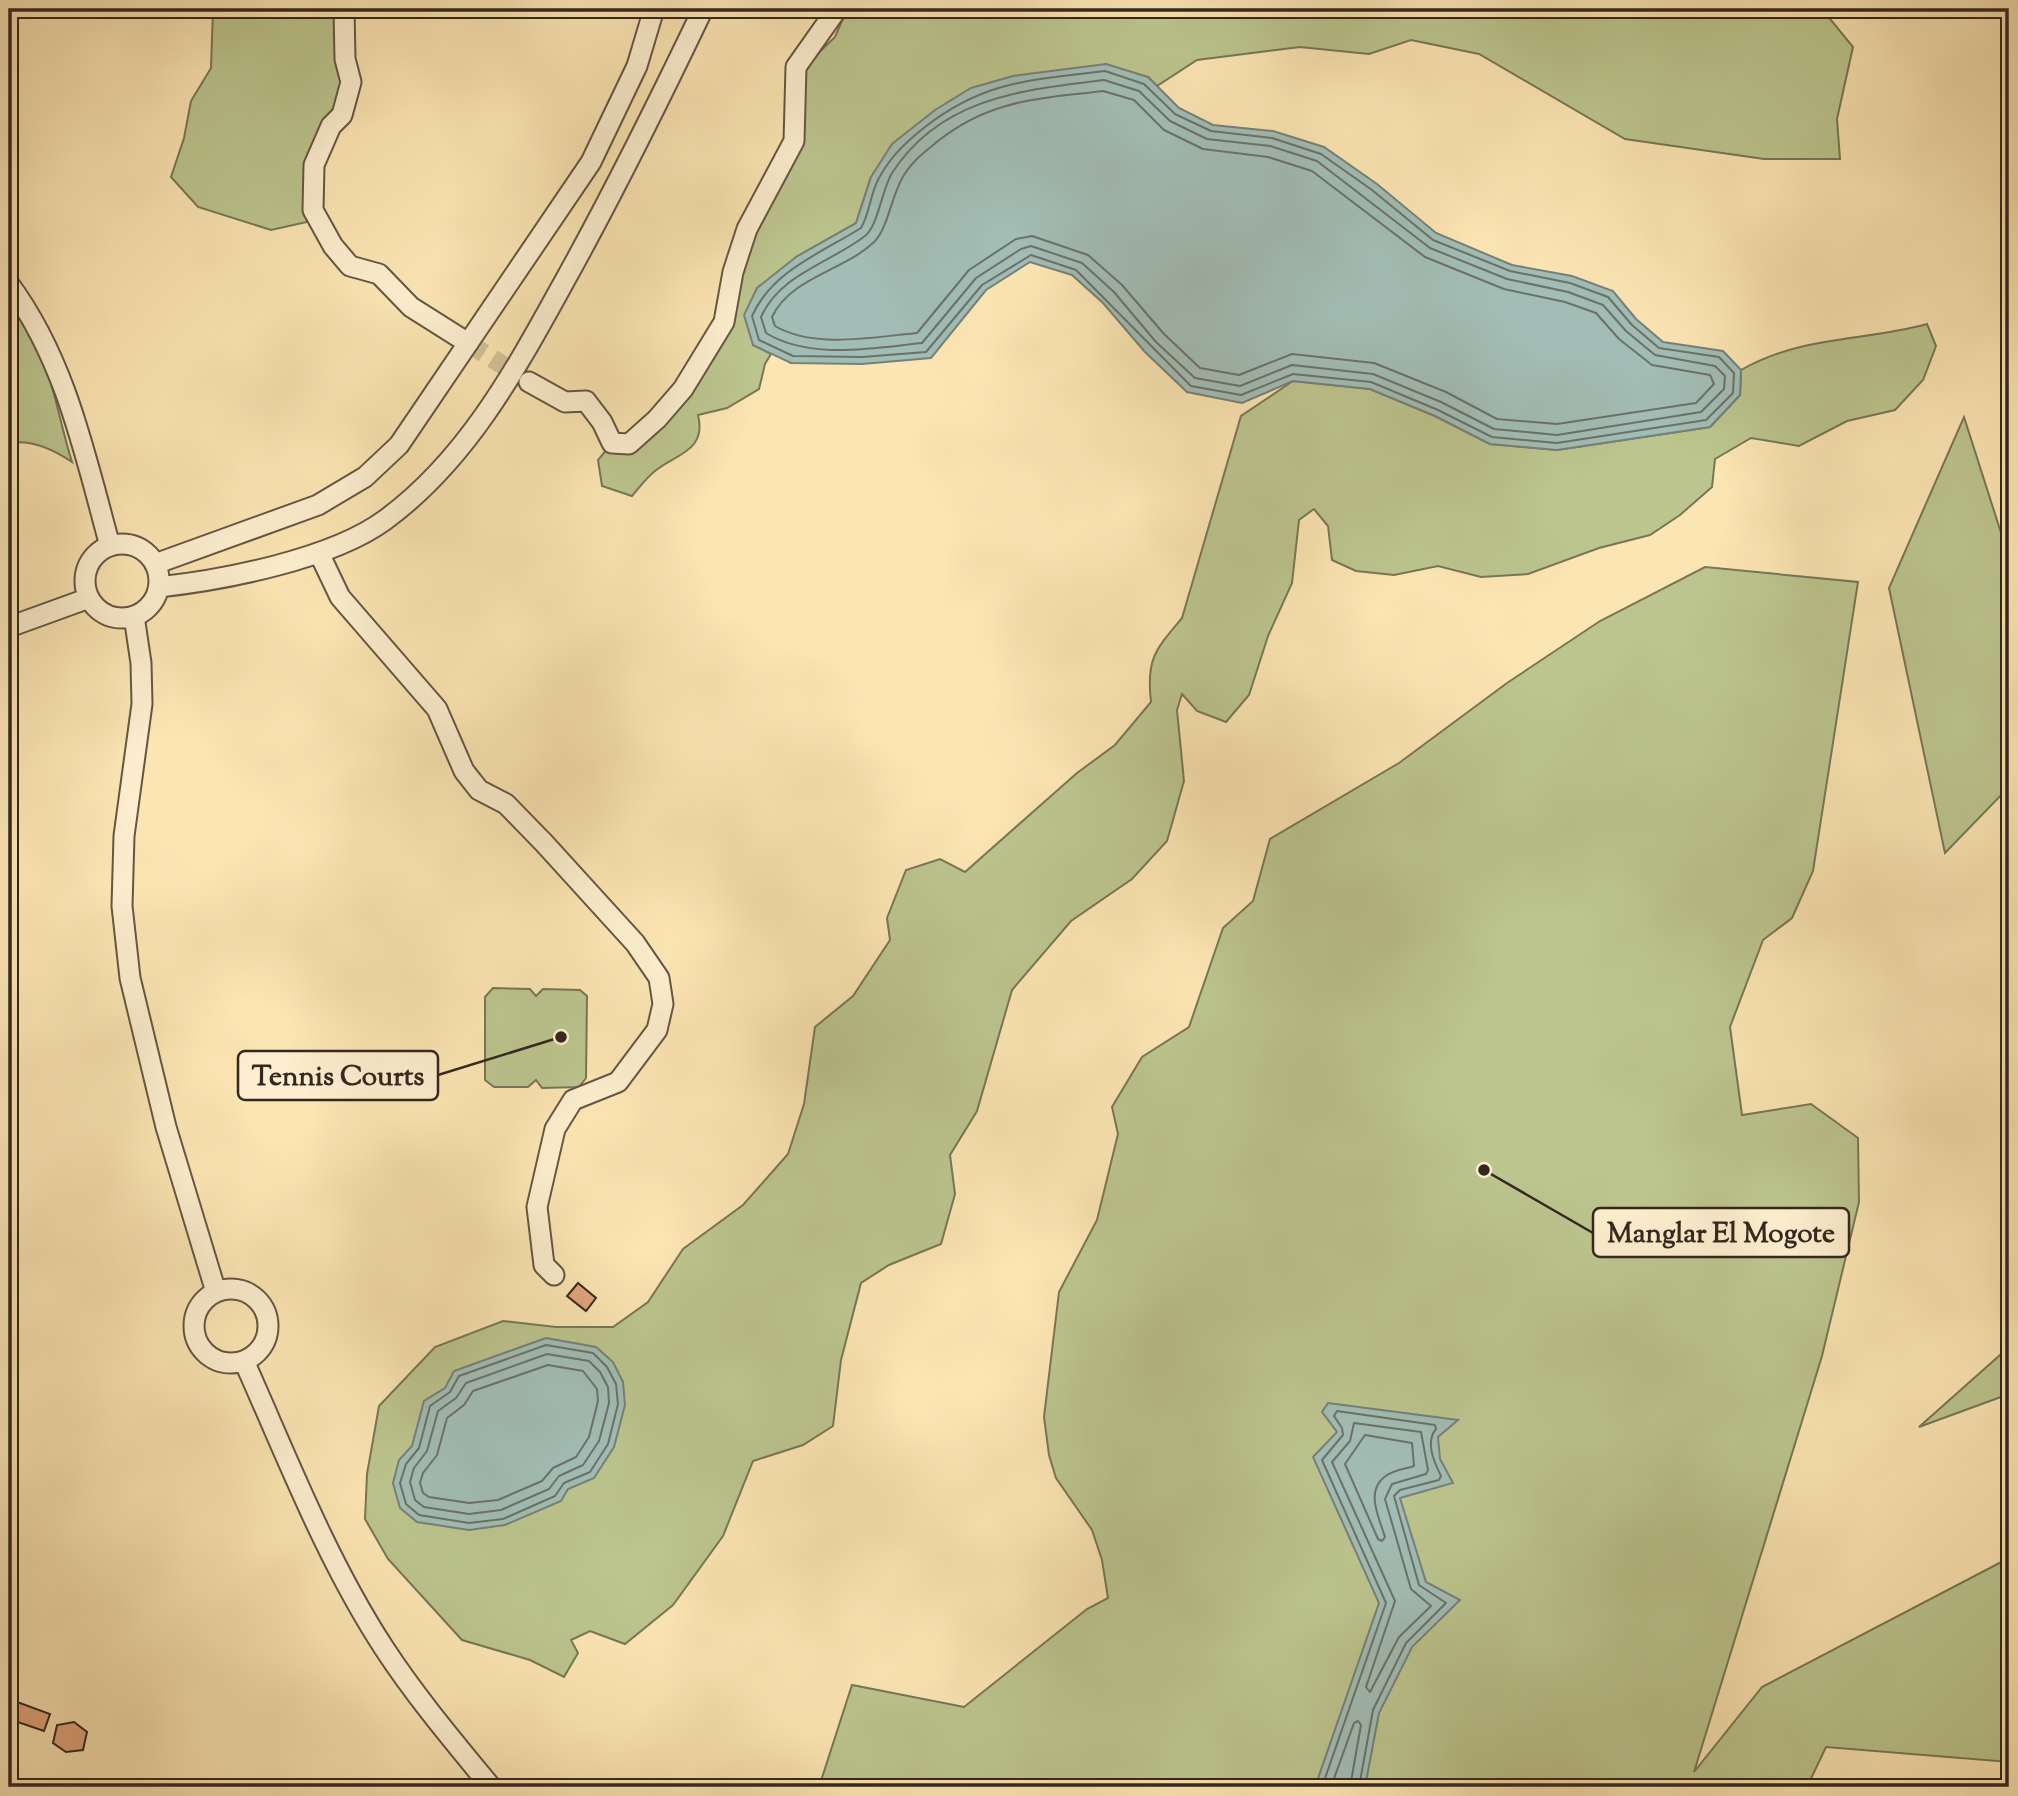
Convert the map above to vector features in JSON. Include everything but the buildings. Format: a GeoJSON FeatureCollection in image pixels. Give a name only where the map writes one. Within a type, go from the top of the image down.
{"type":"FeatureCollection","features":[{"type":"Feature","properties":{"kind":"street"},"geometry":{"type":"LineString","coordinates":[[344,9],[345,59],[351,82],[342,115],[331,126],[314,165],[313,211],[332,247],[351,266],[379,274],[411,307],[468,343]]}},
{"type":"Feature","properties":{"kind":"street"},"geometry":{"type":"LineString","coordinates":[[155,564],[318,505],[365,477],[399,445],[591,162],[637,66],[654,9]]}},
{"type":"Feature","properties":{"kind":"street"},"geometry":{"type":"LineString","coordinates":[[159,587],[213,579],[319,553],[384,522],[448,466],[522,357],[622,177],[704,9]]}},
{"type":"Feature","properties":{"kind":"street"},"geometry":{"type":"LineString","coordinates":[[529,382],[565,402],[586,401],[602,422],[611,443],[629,444],[657,419],[683,389],[724,322],[733,272],[747,229],[771,179],[794,141],[796,67],[837,9]]}},
{"type":"Feature","properties":{"kind":"street"},"geometry":{"type":"LineString","coordinates":[[9,284],[28,310],[66,388],[110,546]]}},
{"type":"Feature","properties":{"kind":"street"},"geometry":{"type":"LineString","coordinates":[[131,545],[150,555],[155,564],[159,587],[150,605],[134,616],[108,615],[89,598],[85,577],[88,567],[101,550],[110,546],[131,545]]}},
{"type":"Feature","properties":{"kind":"street"},"geometry":{"type":"LineString","coordinates":[[319,553],[340,597],[437,709],[464,771],[479,790],[506,804],[544,843],[635,943],[659,978],[663,1004],[657,1030],[618,1083],[573,1100],[555,1129],[537,1207],[544,1265],[554,1275]]}},
{"type":"Feature","properties":{"kind":"street"},"geometry":{"type":"LineString","coordinates":[[9,627],[89,598]]}},
{"type":"Feature","properties":{"kind":"street"},"geometry":{"type":"LineString","coordinates":[[134,616],[141,663],[142,705],[124,836],[122,906],[130,978],[166,1127],[216,1292]]}},
{"type":"Feature","properties":{"kind":"street"},"geometry":{"type":"LineString","coordinates":[[242,1291],[262,1306],[268,1332],[264,1344],[244,1361],[219,1361],[200,1346],[194,1321],[198,1309],[216,1292],[242,1291]]}},
{"type":"Feature","properties":{"kind":"street"},"geometry":{"type":"LineString","coordinates":[[244,1361],[328,1546],[383,1647],[443,1730],[491,1787]]}},
{"type":"Feature","properties":{"kind":"green space"},"geometry":{"type":"Polygon","coordinates":[[[213,9],[343,9],[351,82],[313,144],[316,220],[271,230],[198,207],[171,177],[184,138],[191,101],[211,68],[213,9]]]}},
{"type":"Feature","properties":{"kind":"green space"},"geometry":{"type":"Polygon","coordinates":[[[847,9],[1822,9],[1853,47],[1837,119],[1840,159],[1764,159],[1625,139],[1479,54],[1411,40],[1369,54],[1300,47],[1197,60],[1157,86],[1148,77],[871,177],[856,223],[796,257],[753,345],[771,354],[765,364],[759,389],[727,408],[698,415],[700,427],[694,444],[652,474],[632,496],[602,486],[598,460],[612,443],[629,444],[713,343],[733,272],[794,141],[795,76],[835,37],[847,9]]]}},
{"type":"Feature","properties":{"kind":"green space"},"geometry":{"type":"Polygon","coordinates":[[[9,303],[24,322],[43,360],[72,462],[42,446],[26,442],[9,443],[9,303]]]}},
{"type":"Feature","properties":{"kind":"green space"},"geometry":{"type":"Polygon","coordinates":[[[1927,324],[1936,346],[1923,380],[1895,410],[1847,421],[1799,446],[1751,438],[1715,459],[1712,487],[1680,515],[1650,535],[1599,548],[1528,574],[1481,577],[1438,566],[1394,575],[1356,571],[1332,560],[1328,526],[1314,509],[1299,520],[1292,583],[1268,636],[1249,695],[1226,722],[1197,711],[1182,694],[1177,710],[1184,781],[1167,841],[1132,879],[1071,921],[1012,990],[977,1111],[950,1155],[955,1194],[941,1244],[889,1265],[861,1283],[841,1360],[833,1426],[803,1445],[753,1461],[723,1536],[673,1605],[625,1644],[590,1631],[571,1640],[578,1653],[564,1677],[530,1660],[462,1640],[388,1559],[365,1519],[367,1474],[379,1406],[435,1347],[503,1321],[556,1327],[613,1327],[648,1302],[683,1249],[743,1205],[788,1154],[804,1104],[815,1027],[853,996],[890,940],[887,918],[906,870],[940,859],[965,872],[1077,773],[1115,745],[1151,702],[1151,665],[1159,647],[1182,618],[1241,416],[1293,381],[1370,389],[1435,416],[1490,444],[1557,450],[1710,427],[1740,395],[1741,370],[1764,359],[1810,345],[1927,324]]]}},
{"type":"Feature","properties":{"kind":"green space"},"geometry":{"type":"Polygon","coordinates":[[[1964,417],[2003,539],[2009,542],[2009,814],[2005,791],[1945,853],[1889,588],[1964,417]]]}},
{"type":"Feature","properties":{"kind":"green space"},"geometry":{"type":"Polygon","coordinates":[[[1705,567],[1858,582],[1813,871],[1792,918],[1763,940],[1730,1027],[1742,1115],[1811,1104],[1858,1138],[1859,1202],[1822,1356],[1694,1772],[1762,1687],[2009,1558],[2009,1762],[1826,1747],[1807,1787],[819,1787],[852,1685],[964,1707],[1087,1609],[1108,1598],[1102,1560],[1092,1530],[1056,1478],[1049,1455],[1044,1417],[1059,1292],[1097,1220],[1118,1134],[1112,1107],[1142,1057],[1189,1027],[1223,928],[1253,901],[1270,839],[1399,763],[1507,683],[1600,621],[1705,567]]]}},
{"type":"Feature","properties":{"kind":"green space"},"geometry":{"type":"Polygon","coordinates":[[[493,988],[530,989],[536,996],[543,989],[580,990],[587,996],[586,1078],[579,1087],[542,1088],[536,1080],[528,1087],[494,1087],[485,1080],[485,997],[493,988]]]}},
{"type":"Feature","properties":{"kind":"green space"},"geometry":{"type":"Polygon","coordinates":[[[2009,1347],[2009,1394],[1919,1427],[2009,1347]]]}},
{"type":"Feature","properties":{"kind":"water"},"geometry":{"type":"Polygon","coordinates":[[[1106,64],[1148,77],[1179,108],[1213,125],[1273,131],[1324,147],[1377,184],[1436,233],[1512,265],[1572,276],[1613,291],[1636,319],[1663,342],[1723,351],[1741,370],[1740,395],[1710,427],[1557,450],[1490,444],[1435,416],[1370,389],[1293,381],[1242,403],[1187,392],[1145,352],[1103,303],[1072,275],[1030,262],[986,290],[931,358],[862,364],[791,363],[753,345],[744,315],[757,288],[796,257],[856,223],[871,177],[892,144],[935,110],[971,88],[1013,76],[1106,64]]]}},
{"type":"Feature","properties":{"kind":"water"},"geometry":{"type":"Polygon","coordinates":[[[546,1338],[596,1347],[613,1362],[623,1382],[625,1405],[614,1447],[594,1478],[568,1489],[561,1501],[505,1525],[469,1530],[417,1522],[400,1508],[393,1483],[399,1460],[412,1446],[424,1401],[445,1388],[454,1371],[546,1338]]]}},
{"type":"Feature","properties":{"kind":"water"},"geometry":{"type":"Polygon","coordinates":[[[1328,1403],[1458,1420],[1438,1437],[1440,1459],[1453,1483],[1400,1498],[1426,1582],[1460,1600],[1412,1647],[1379,1713],[1365,1787],[1315,1787],[1379,1603],[1313,1457],[1337,1432],[1322,1412],[1328,1403]]]}},
{"type":"Feature","properties":{"kind":"tunnel"},"geometry":{"type":"LineString","coordinates":[[468,343],[526,380]]}},
{"type":"Feature","properties":{"kind":"place","name":"Tennis Courts"},"geometry":{"type":"Point","coordinates":[561,1037]}},
{"type":"Feature","properties":{"kind":"place","name":"Manglar El Mogote"},"geometry":{"type":"Point","coordinates":[1484,1170]}}]}
